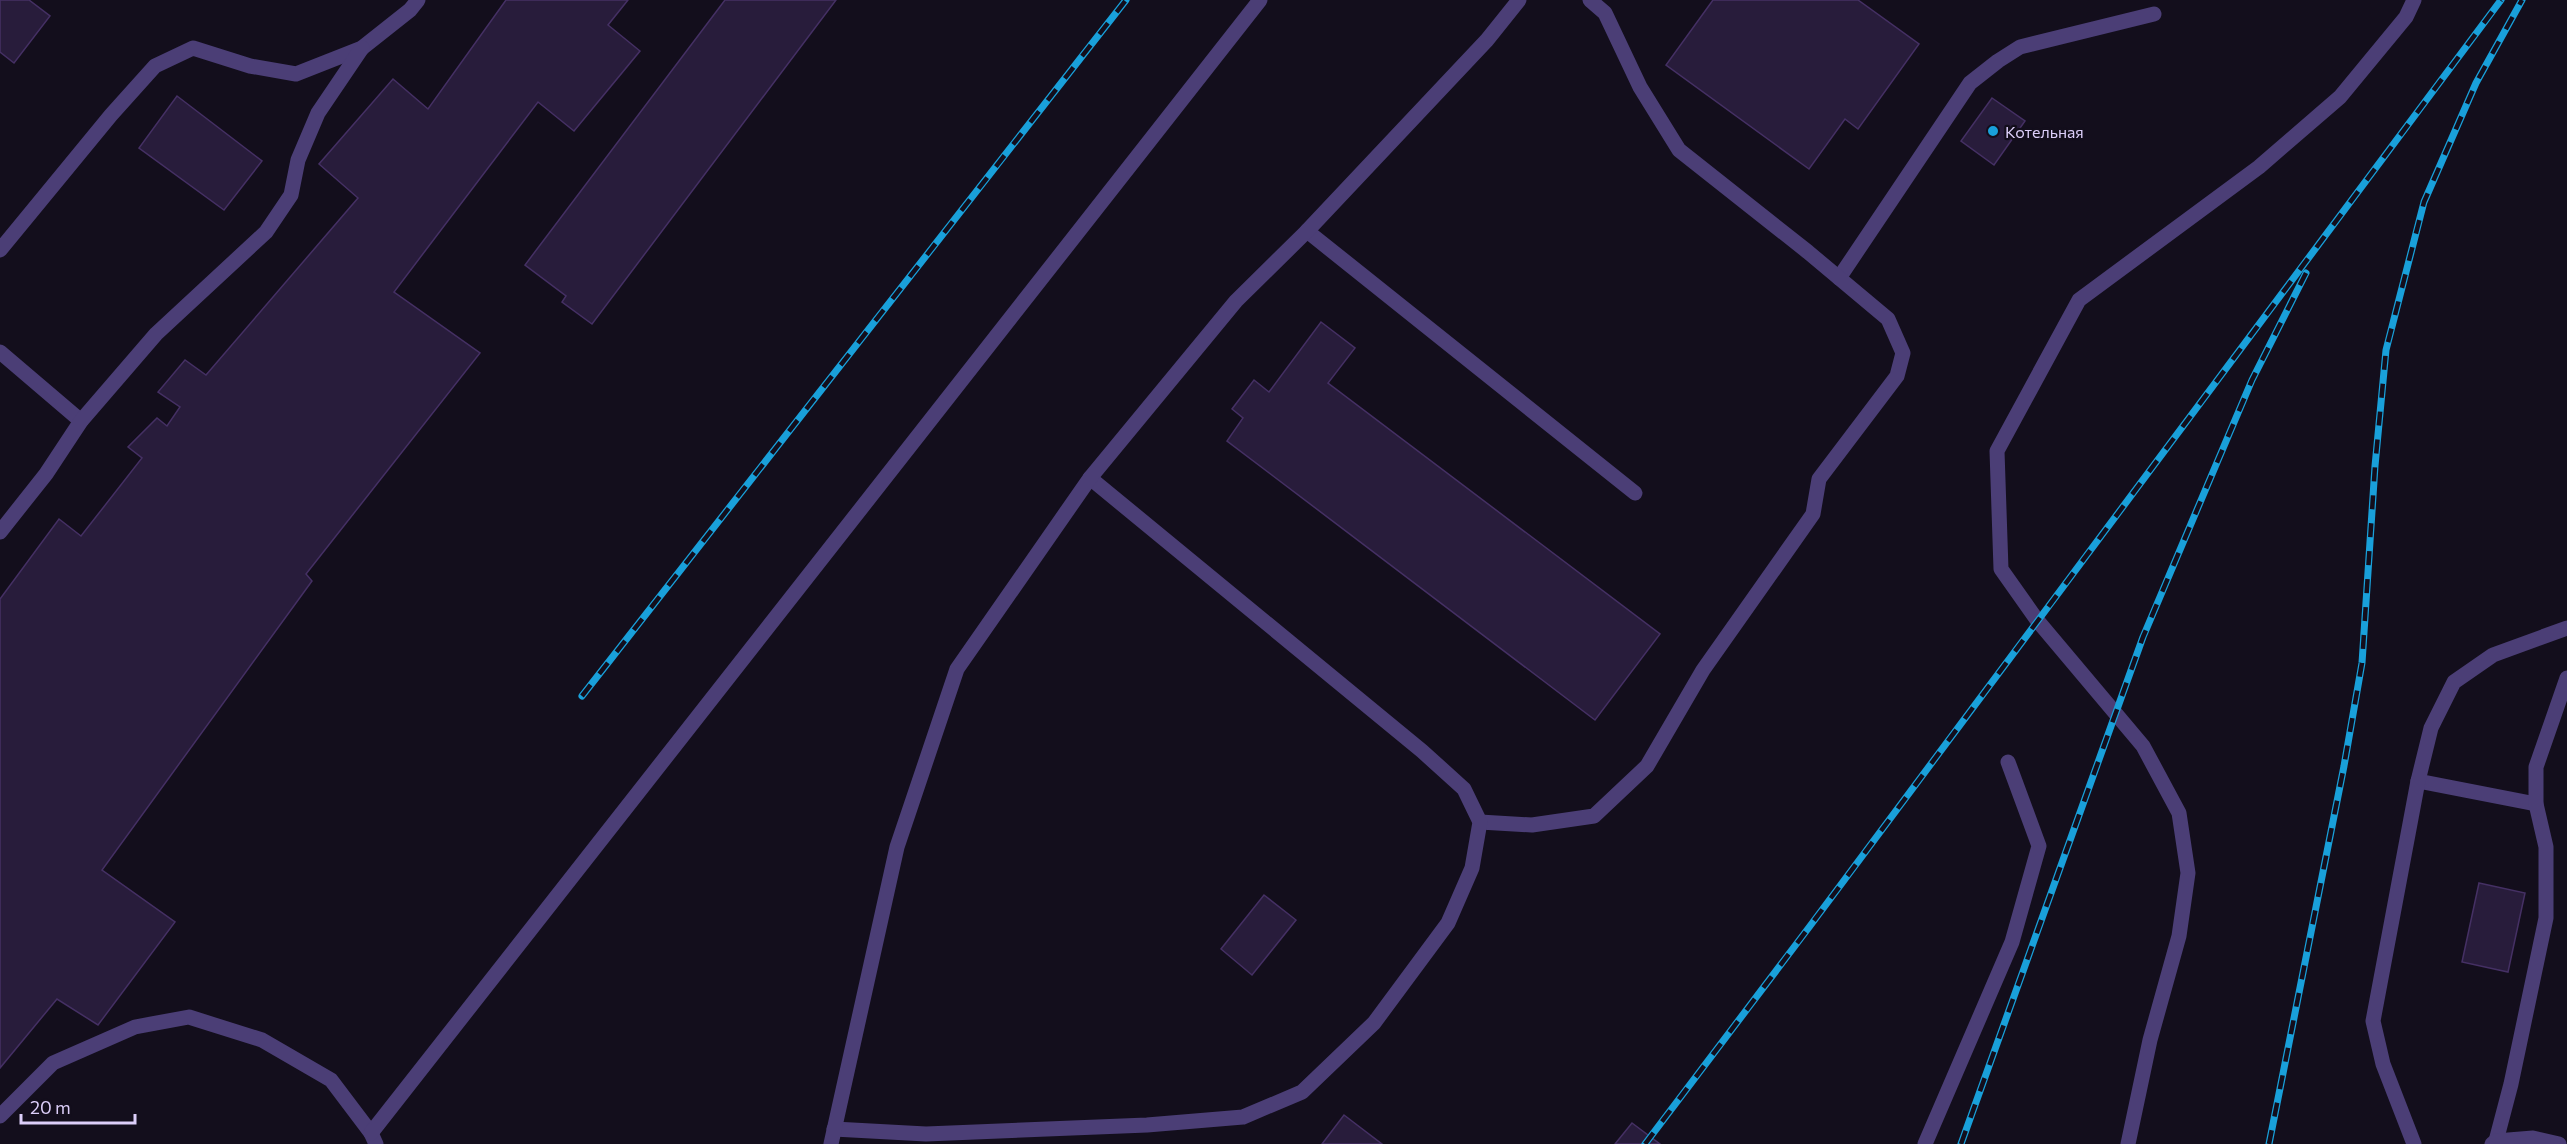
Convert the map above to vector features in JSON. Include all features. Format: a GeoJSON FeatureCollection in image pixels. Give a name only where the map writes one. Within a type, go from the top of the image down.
{"type":"FeatureCollection","features":[{"type":"Feature","properties":{"kind":"lane"},"geometry":{"type":"LineString","coordinates":[[0,250],[111,115],[155,66],[193,48],[250,66],[296,74],[362,48],[410,10],[418,0]]}},
{"type":"Feature","properties":{"kind":"lane"},"geometry":{"type":"LineString","coordinates":[[0,1116],[53,1063],[135,1027],[189,1017],[262,1040],[331,1080],[373,1139],[1260,0]]}},
{"type":"Feature","properties":{"kind":"lane"},"geometry":{"type":"LineString","coordinates":[[1090,478],[1422,751],[1464,789],[1480,822],[1472,868],[1448,923],[1374,1023],[1302,1092],[1243,1117],[1147,1125],[832,1136],[897,847],[957,669],[1090,478],[1236,301],[1307,231],[1487,40],[1520,0]]}},
{"type":"Feature","properties":{"kind":"lane"},"geometry":{"type":"LineString","coordinates":[[1480,822],[1532,825],[1594,816],[1647,766],[1703,670],[1813,514],[1819,479],[1896,376],[1903,353],[1888,319],[1679,150],[1640,87],[1605,13],[1590,0]]}},
{"type":"Feature","properties":{"kind":"lane"},"geometry":{"type":"LineString","coordinates":[[2128,1144],[2150,1040],[2179,936],[2188,873],[2179,813],[2143,746],[2037,621],[2001,569],[1996,450],[2079,300],[2259,167],[2340,97],[2406,17],[2414,0]]}},
{"type":"Feature","properties":{"kind":"lane"},"geometry":{"type":"LineString","coordinates":[[1839,278],[1970,83],[2020,47],[2154,14]]}},
{"type":"Feature","properties":{"kind":"lane"},"geometry":{"type":"LineString","coordinates":[[0,532],[46,474],[81,421],[156,334],[266,232],[291,195],[298,160],[318,114],[362,48]]}},
{"type":"Feature","properties":{"kind":"lane"},"geometry":{"type":"LineString","coordinates":[[1307,231],[1635,494]]}},
{"type":"Feature","properties":{"kind":"lane"},"geometry":{"type":"LineString","coordinates":[[0,352],[81,421]]}},
{"type":"Feature","properties":{"kind":"lane"},"geometry":{"type":"LineString","coordinates":[[2414,1144],[2383,1064],[2373,1021],[2418,780],[2431,728],[2454,681],[2493,655],[2567,628]]}},
{"type":"Feature","properties":{"kind":"lane"},"geometry":{"type":"LineString","coordinates":[[2559,1144],[2533,1138],[2494,1142],[2511,1084],[2546,918],[2546,847],[2536,804],[2536,767],[2567,678]]}},
{"type":"Feature","properties":{"kind":"lane"},"geometry":{"type":"LineString","coordinates":[[1925,1144],[2012,942],[2040,846],[2008,762]]}},
{"type":"Feature","properties":{"kind":"lane"},"geometry":{"type":"LineString","coordinates":[[2418,780],[2536,804]]}},
{"type":"Feature","properties":{"kind":"building"},"geometry":{"type":"Polygon","coordinates":[[[0,0],[29,0],[50,16],[14,63],[0,52],[0,0]]]}},
{"type":"Feature","properties":{"kind":"building"},"geometry":{"type":"Polygon","coordinates":[[[506,0],[628,0],[608,25],[640,51],[574,131],[538,102],[394,292],[480,353],[306,574],[312,581],[102,870],[175,922],[98,1025],[57,999],[0,1068],[0,599],[59,519],[81,536],[142,458],[128,447],[157,418],[167,426],[180,407],[158,392],[185,360],[206,375],[358,198],[319,164],[393,79],[428,109],[506,0]]]}},
{"type":"Feature","properties":{"kind":"building"},"geometry":{"type":"Polygon","coordinates":[[[725,0],[836,0],[592,324],[562,302],[566,296],[525,265],[725,0]]]}},
{"type":"Feature","properties":{"kind":"building"},"geometry":{"type":"Polygon","coordinates":[[[1713,0],[1858,0],[1919,44],[1858,129],[1845,119],[1809,169],[1666,65],[1713,0]]]}},
{"type":"Feature","properties":{"kind":"building"},"geometry":{"type":"Polygon","coordinates":[[[177,96],[262,161],[224,210],[139,148],[177,96]]]}},
{"type":"Feature","properties":{"kind":"building","name":"Котельная"},"geometry":{"type":"Polygon","coordinates":[[[1992,98],[2025,121],[1994,165],[1961,141],[1992,98]]]}},
{"type":"Feature","properties":{"kind":"building"},"geometry":{"type":"Polygon","coordinates":[[[1321,322],[1355,348],[1328,383],[1660,634],[1595,720],[1227,441],[1243,418],[1232,409],[1254,380],[1269,392],[1321,322]]]}},
{"type":"Feature","properties":{"kind":"building"},"geometry":{"type":"Polygon","coordinates":[[[2479,883],[2525,893],[2508,972],[2462,962],[2479,883]]]}},
{"type":"Feature","properties":{"kind":"building"},"geometry":{"type":"Polygon","coordinates":[[[1264,895],[1296,920],[1252,975],[1221,949],[1264,895]]]}},
{"type":"Feature","properties":{"kind":"building"},"geometry":{"type":"Polygon","coordinates":[[[1344,1115],[1382,1144],[1322,1144],[1344,1115]]]}},
{"type":"Feature","properties":{"kind":"building"},"geometry":{"type":"Polygon","coordinates":[[[1632,1123],[1660,1144],[1615,1144],[1632,1123]]]}},
{"type":"Feature","properties":{"kind":"railway"},"geometry":{"type":"LineString","coordinates":[[582,696],[1126,0]]}},
{"type":"Feature","properties":{"kind":"railway"},"geometry":{"type":"LineString","coordinates":[[1645,1144],[2501,0]]}},
{"type":"Feature","properties":{"kind":"railway"},"geometry":{"type":"LineString","coordinates":[[2269,1144],[2344,766],[2362,663],[2375,466],[2386,350],[2424,202],[2476,83],[2522,0]]}},
{"type":"Feature","properties":{"kind":"railway"},"geometry":{"type":"LineString","coordinates":[[1961,1144],[2143,637],[2252,380],[2306,273]]}},
{"type":"Feature","properties":{"kind":"place","name":"Котельная"},"geometry":{"type":"Point","coordinates":[1993,131]}}]}
